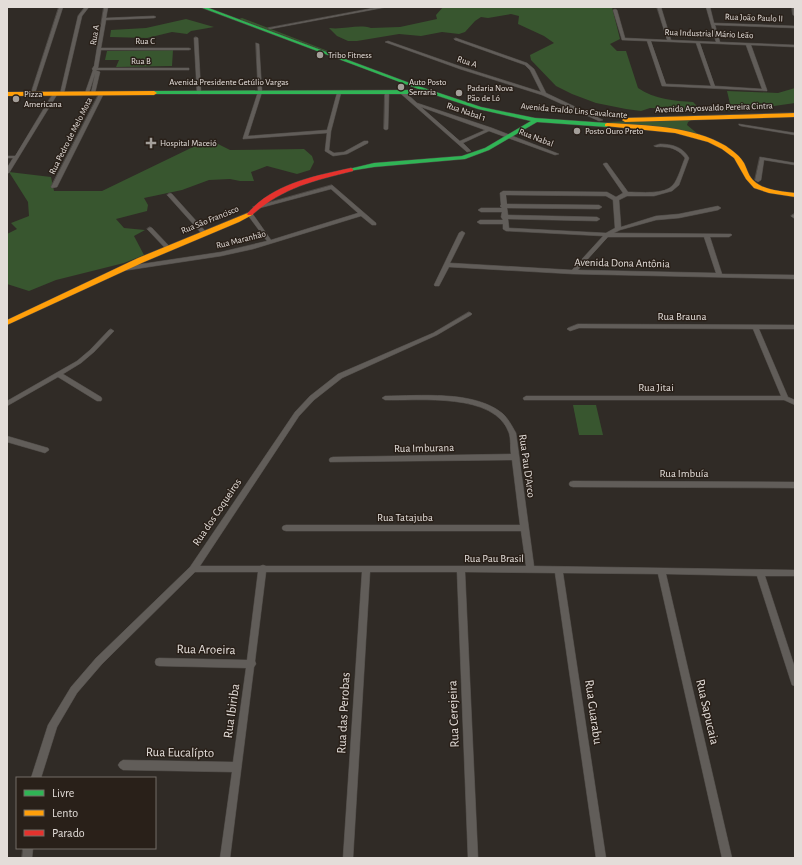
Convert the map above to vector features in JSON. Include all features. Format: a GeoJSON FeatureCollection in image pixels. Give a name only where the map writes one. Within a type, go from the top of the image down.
{"type":"FeatureCollection","features":[{"type":"Feature","properties":{"kind":"main road"},"geometry":{"type":"LineString","coordinates":[[202,7],[270,28],[329,52],[408,90]]}},
{"type":"Feature","properties":{"kind":"main road"},"geometry":{"type":"LineString","coordinates":[[212,7],[450,96]]}},
{"type":"Feature","properties":{"kind":"main road","name":"Avenida Presidente Getúlio Vargas"},"geometry":{"type":"LineString","coordinates":[[8,96],[33,93],[340,93],[408,90],[450,96]]}},
{"type":"Feature","properties":{"kind":"main road","name":"Avenida Eraldo Lins Cavalcante"},"geometry":{"type":"LineString","coordinates":[[433,93],[480,108],[539,118],[645,127],[693,135],[718,145],[732,153],[742,163],[748,178],[757,183]]}},
{"type":"Feature","properties":{"kind":"main road","name":"Avenida Eraldo Lins Cavalcante"},"geometry":{"type":"LineString","coordinates":[[450,96],[495,109],[539,118],[586,117],[601,120],[634,120]]}},
{"type":"Feature","properties":{"kind":"main road","name":"Avenida Aryosvaldo Pereira Cintra"},"geometry":{"type":"LineString","coordinates":[[634,120],[795,115]]}},
{"type":"Feature","properties":{"kind":"main road","name":"Rua São Francisco"},"geometry":{"type":"LineString","coordinates":[[7,323],[168,248],[234,223],[253,211],[262,201],[280,190],[322,176],[374,165],[463,158],[476,154],[539,118]]}},
{"type":"Feature","properties":{"kind":"main road"},"geometry":{"type":"LineString","coordinates":[[687,119],[683,126],[693,135]]}},
{"type":"Feature","properties":{"kind":"main road"},"geometry":{"type":"LineString","coordinates":[[667,120],[672,123],[673,126],[667,130]]}},
{"type":"Feature","properties":{"kind":"main road"},"geometry":{"type":"LineString","coordinates":[[757,183],[795,195]]}},
{"type":"Feature","properties":{"kind":"street"},"geometry":{"type":"LineString","coordinates":[[33,93],[61,7]]}},
{"type":"Feature","properties":{"kind":"street"},"geometry":{"type":"LineString","coordinates":[[7,172],[59,93],[80,16],[87,7]]}},
{"type":"Feature","properties":{"kind":"street","name":"Rua A"},"geometry":{"type":"LineString","coordinates":[[94,93],[96,68],[106,19],[106,7]]}},
{"type":"Feature","properties":{"kind":"street"},"geometry":{"type":"LineString","coordinates":[[270,28],[385,7]]}},
{"type":"Feature","properties":{"kind":"street"},"geometry":{"type":"LineString","coordinates":[[659,7],[669,41]]}},
{"type":"Feature","properties":{"kind":"street"},"geometry":{"type":"LineString","coordinates":[[708,7],[718,43]]}},
{"type":"Feature","properties":{"kind":"street"},"geometry":{"type":"LineString","coordinates":[[794,7],[795,15]]}},
{"type":"Feature","properties":{"kind":"street","name":"Rua Industrial Mário Leão"},"geometry":{"type":"LineString","coordinates":[[615,10],[623,39],[795,46]]}},
{"type":"Feature","properties":{"kind":"street"},"geometry":{"type":"LineString","coordinates":[[106,19],[154,17]]}},
{"type":"Feature","properties":{"kind":"street","name":"Rua João Paulo II"},"geometry":{"type":"LineString","coordinates":[[712,24],[795,27]]}},
{"type":"Feature","properties":{"kind":"street"},"geometry":{"type":"LineString","coordinates":[[196,38],[199,93]]}},
{"type":"Feature","properties":{"kind":"street"},"geometry":{"type":"LineString","coordinates":[[456,39],[526,64],[532,69],[544,94]]}},
{"type":"Feature","properties":{"kind":"street"},"geometry":{"type":"LineString","coordinates":[[649,40],[664,85],[766,89],[748,44]]}},
{"type":"Feature","properties":{"kind":"street","name":"Rua A"},"geometry":{"type":"LineString","coordinates":[[387,42],[461,68],[544,94],[586,117]]}},
{"type":"Feature","properties":{"kind":"street"},"geometry":{"type":"LineString","coordinates":[[698,42],[713,87]]}},
{"type":"Feature","properties":{"kind":"street"},"geometry":{"type":"LineString","coordinates":[[257,44],[260,92],[244,138],[329,131]]}},
{"type":"Feature","properties":{"kind":"street","name":"Rua C"},"geometry":{"type":"LineString","coordinates":[[100,49],[188,49]]}},
{"type":"Feature","properties":{"kind":"street","name":"Rua B"},"geometry":{"type":"LineString","coordinates":[[96,68],[188,69]]}},
{"type":"Feature","properties":{"kind":"street"},"geometry":{"type":"LineString","coordinates":[[408,90],[418,104],[469,151]]}},
{"type":"Feature","properties":{"kind":"street"},"geometry":{"type":"LineString","coordinates":[[386,129],[387,92]]}},
{"type":"Feature","properties":{"kind":"street","name":"Rua Pedro de Melo Mota"},"geometry":{"type":"LineString","coordinates":[[54,187],[94,93]]}},
{"type":"Feature","properties":{"kind":"street"},"geometry":{"type":"LineString","coordinates":[[340,93],[329,131],[327,151],[333,155],[345,153],[366,142]]}},
{"type":"Feature","properties":{"kind":"street","name":"Rua Nabal 1"},"geometry":{"type":"LineString","coordinates":[[418,104],[509,136]]}},
{"type":"Feature","properties":{"kind":"street"},"geometry":{"type":"LineString","coordinates":[[741,125],[795,134]]}},
{"type":"Feature","properties":{"kind":"street"},"geometry":{"type":"LineString","coordinates":[[460,143],[490,129]]}},
{"type":"Feature","properties":{"kind":"street","name":"Rua Nabal"},"geometry":{"type":"LineString","coordinates":[[509,136],[557,154]]}},
{"type":"Feature","properties":{"kind":"street"},"geometry":{"type":"LineString","coordinates":[[616,199],[626,194],[666,192],[676,185],[687,158],[686,156],[670,146],[656,146]]}},
{"type":"Feature","properties":{"kind":"street"},"geometry":{"type":"LineString","coordinates":[[7,157],[17,157]]}},
{"type":"Feature","properties":{"kind":"street"},"geometry":{"type":"LineString","coordinates":[[757,183],[762,158],[795,164]]}},
{"type":"Feature","properties":{"kind":"street"},"geometry":{"type":"LineString","coordinates":[[606,164],[626,194]]}},
{"type":"Feature","properties":{"kind":"street"},"geometry":{"type":"LineString","coordinates":[[270,242],[253,211],[332,187],[374,224]]}},
{"type":"Feature","properties":{"kind":"street"},"geometry":{"type":"LineString","coordinates":[[616,199],[608,194],[504,193],[503,208],[506,229],[607,235],[729,235]]}},
{"type":"Feature","properties":{"kind":"street"},"geometry":{"type":"LineString","coordinates":[[170,195],[204,234]]}},
{"type":"Feature","properties":{"kind":"street"},"geometry":{"type":"LineString","coordinates":[[616,199],[618,229]]}},
{"type":"Feature","properties":{"kind":"street"},"geometry":{"type":"LineString","coordinates":[[481,210],[503,208],[599,208]]}},
{"type":"Feature","properties":{"kind":"street"},"geometry":{"type":"LineString","coordinates":[[573,272],[607,235],[618,229],[656,218],[679,216],[718,208]]}},
{"type":"Feature","properties":{"kind":"street","name":"Rua Maranhão"},"geometry":{"type":"LineString","coordinates":[[122,269],[204,258],[270,242],[361,214]]}},
{"type":"Feature","properties":{"kind":"street"},"geometry":{"type":"LineString","coordinates":[[480,222],[504,220],[597,219]]}},
{"type":"Feature","properties":{"kind":"street"},"geometry":{"type":"LineString","coordinates":[[150,229],[168,248]]}},
{"type":"Feature","properties":{"kind":"street"},"geometry":{"type":"LineString","coordinates":[[438,285],[462,233]]}},
{"type":"Feature","properties":{"kind":"street"},"geometry":{"type":"LineString","coordinates":[[707,236],[720,276]]}},
{"type":"Feature","properties":{"kind":"street","name":"Avenida Dona Antônia"},"geometry":{"type":"LineString","coordinates":[[448,265],[573,272],[795,277]]}},
{"type":"Feature","properties":{"kind":"street","name":"Rua dos Coqueiros"},"geometry":{"type":"LineString","coordinates":[[36,777],[53,725],[74,690],[99,661],[192,569],[297,414],[312,398],[340,376],[435,334],[469,314]]}},
{"type":"Feature","properties":{"kind":"street","name":"Rua Brauna"},"geometry":{"type":"LineString","coordinates":[[570,329],[578,326],[795,327]]}},
{"type":"Feature","properties":{"kind":"street"},"geometry":{"type":"LineString","coordinates":[[755,326],[785,398],[795,403]]}},
{"type":"Feature","properties":{"kind":"street"},"geometry":{"type":"LineString","coordinates":[[7,404],[59,375],[84,358],[111,331]]}},
{"type":"Feature","properties":{"kind":"street"},"geometry":{"type":"LineString","coordinates":[[59,375],[99,399]]}},
{"type":"Feature","properties":{"kind":"street","name":"Rua Pau D'Arco"},"geometry":{"type":"LineString","coordinates":[[385,398],[466,400],[488,408],[499,414],[512,433],[514,458],[530,569]]}},
{"type":"Feature","properties":{"kind":"street","name":"Rua Jitai"},"geometry":{"type":"LineString","coordinates":[[526,398],[785,398]]}},
{"type":"Feature","properties":{"kind":"street"},"geometry":{"type":"LineString","coordinates":[[7,439],[45,450]]}},
{"type":"Feature","properties":{"kind":"street","name":"Rua Imburana"},"geometry":{"type":"LineString","coordinates":[[333,460],[514,458]]}},
{"type":"Feature","properties":{"kind":"street","name":"Rua Imbuía"},"geometry":{"type":"LineString","coordinates":[[573,484],[795,485]]}},
{"type":"Feature","properties":{"kind":"street","name":"Rua Tatajuba"},"geometry":{"type":"LineString","coordinates":[[286,528],[524,528]]}},
{"type":"Feature","properties":{"kind":"street","name":"Rua Ibiriba"},"geometry":{"type":"LineString","coordinates":[[225,858],[252,664],[263,568]]}},
{"type":"Feature","properties":{"kind":"street","name":"Rua Pau Brasil"},"geometry":{"type":"LineString","coordinates":[[192,569],[530,569],[795,573]]}},
{"type":"Feature","properties":{"kind":"street","name":"Rua das Perobas"},"geometry":{"type":"LineString","coordinates":[[348,858],[366,569]]}},
{"type":"Feature","properties":{"kind":"street","name":"Rua Cerejeira"},"geometry":{"type":"LineString","coordinates":[[461,569],[473,858]]}},
{"type":"Feature","properties":{"kind":"street","name":"Rua Guarabu"},"geometry":{"type":"LineString","coordinates":[[559,570],[601,858]]}},
{"type":"Feature","properties":{"kind":"street","name":"Rua Sapucaia"},"geometry":{"type":"LineString","coordinates":[[661,571],[727,858]]}},
{"type":"Feature","properties":{"kind":"street"},"geometry":{"type":"LineString","coordinates":[[760,572],[795,682]]}},
{"type":"Feature","properties":{"kind":"street","name":"Rua Aroeira"},"geometry":{"type":"LineString","coordinates":[[159,662],[252,664]]}},
{"type":"Feature","properties":{"kind":"street","name":"Rua Eucalípto"},"geometry":{"type":"LineString","coordinates":[[123,765],[237,767]]}},
{"type":"Feature","properties":{"kind":"green space"},"geometry":{"type":"Polygon","coordinates":[[[443,7],[612,7],[620,39],[610,44],[617,51],[626,51],[638,88],[644,92],[664,99],[693,102],[698,107],[731,108],[727,91],[778,93],[795,88],[795,103],[747,110],[722,111],[650,108],[641,111],[596,103],[556,86],[531,60],[530,55],[554,43],[544,36],[518,24],[519,16],[511,14],[488,18],[481,17],[465,32],[459,34],[442,32],[421,36],[399,34],[357,41],[348,41],[337,36],[329,28],[400,27],[437,19],[436,15],[443,7]]]}},
{"type":"Feature","properties":{"kind":"green space"},"geometry":{"type":"Polygon","coordinates":[[[242,18],[328,51],[328,52],[239,19],[242,18]]]}},
{"type":"Feature","properties":{"kind":"green space"},"geometry":{"type":"Polygon","coordinates":[[[186,19],[214,27],[191,31],[187,34],[172,32],[147,38],[110,37],[111,30],[146,28],[186,19]]]}},
{"type":"Feature","properties":{"kind":"green space"},"geometry":{"type":"Polygon","coordinates":[[[173,50],[172,66],[116,67],[119,60],[105,60],[107,51],[173,50]]]}},
{"type":"Feature","properties":{"kind":"green space"},"geometry":{"type":"Polygon","coordinates":[[[693,119],[688,122],[687,125],[699,135],[606,122],[693,119]]]}},
{"type":"Feature","properties":{"kind":"green space"},"geometry":{"type":"Polygon","coordinates":[[[214,142],[230,150],[304,149],[312,156],[314,162],[310,170],[297,174],[267,166],[251,172],[254,181],[230,179],[209,180],[182,190],[144,198],[148,205],[147,211],[116,219],[124,228],[145,230],[134,236],[144,255],[124,263],[56,280],[29,291],[7,284],[7,234],[17,229],[11,223],[29,216],[28,202],[9,172],[51,177],[54,191],[102,191],[193,147],[214,142]]]}},
{"type":"Feature","properties":{"kind":"green space"},"geometry":{"type":"Polygon","coordinates":[[[573,405],[596,405],[603,435],[579,435],[573,405]]]}},
{"type":"Feature","properties":{"kind":"traffic: fast"},"geometry":{"type":"LineString","coordinates":[[202,7],[413,86],[480,108],[536,120],[607,125]]}},
{"type":"Feature","properties":{"kind":"traffic: fast"},"geometry":{"type":"LineString","coordinates":[[154,93],[421,92]]}},
{"type":"Feature","properties":{"kind":"traffic: fast"},"geometry":{"type":"LineString","coordinates":[[351,170],[374,165],[463,158],[487,149],[538,119]]}},
{"type":"Feature","properties":{"kind":"traffic: slow"},"geometry":{"type":"LineString","coordinates":[[7,94],[154,93]]}},
{"type":"Feature","properties":{"kind":"traffic: slow"},"geometry":{"type":"LineString","coordinates":[[625,120],[795,115]]}},
{"type":"Feature","properties":{"kind":"traffic: slow"},"geometry":{"type":"LineString","coordinates":[[607,125],[657,129],[710,141],[724,148],[736,157],[752,183],[769,191],[795,195]]}},
{"type":"Feature","properties":{"kind":"traffic: slow"},"geometry":{"type":"LineString","coordinates":[[7,323],[141,260],[237,221],[250,214]]}},
{"type":"Feature","properties":{"kind":"traffic: jam"},"geometry":{"type":"LineString","coordinates":[[250,214],[261,204],[284,189],[323,176],[351,170]]}},
{"type":"Feature","properties":{"kind":"place","name":"Tribo Fitness"},"geometry":{"type":"Point","coordinates":[320,55]}},
{"type":"Feature","properties":{"kind":"place","name":"Auto Posto Serraria"},"geometry":{"type":"Point","coordinates":[401,87]}},
{"type":"Feature","properties":{"kind":"place","name":"Padaria Nova Pão de Ló"},"geometry":{"type":"Point","coordinates":[459,93]}},
{"type":"Feature","properties":{"kind":"place","name":"Pizza Americana"},"geometry":{"type":"Point","coordinates":[16,99]}},
{"type":"Feature","properties":{"kind":"place","name":"Posto Ouro Preto"},"geometry":{"type":"Point","coordinates":[577,131]}},
{"type":"Feature","properties":{"kind":"place","name":"Hospital Maceió"},"geometry":{"type":"Point","coordinates":[151,143]}}]}
